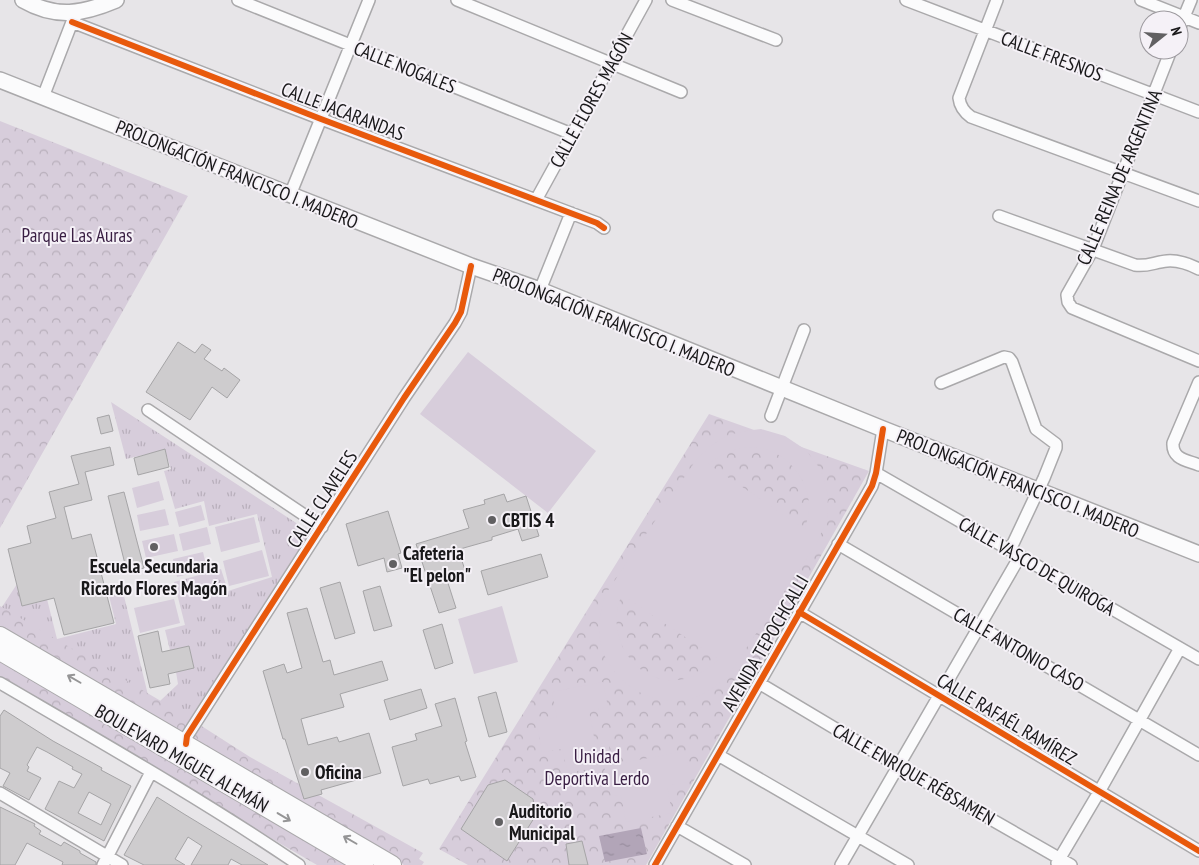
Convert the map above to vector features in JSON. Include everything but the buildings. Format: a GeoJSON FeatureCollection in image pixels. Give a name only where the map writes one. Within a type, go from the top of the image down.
{"type":"FeatureCollection","features":[{"type":"Feature","properties":{"kind":"main road"},"geometry":{"type":"LineString","coordinates":[[28,3],[74,18],[116,0]]}},
{"type":"Feature","properties":{"kind":"main road","name":"PROLONGACIÓN FRANCISCO I. MADERO"},"geometry":{"type":"LineString","coordinates":[[0,80],[471,266],[540,290],[1199,554]]}},
{"type":"Feature","properties":{"kind":"main road","name":"BOULEVARD MIGUEL ALEMÁN"},"geometry":{"type":"LineString","coordinates":[[0,636],[392,865]]}},
{"type":"Feature","properties":{"kind":"main road","name":"BOULEVARD MIGUEL ALEMÁN"},"geometry":{"type":"LineString","coordinates":[[0,651],[364,865]]}},
{"type":"Feature","properties":{"kind":"street","name":"CALLE NOGALES"},"geometry":{"type":"LineString","coordinates":[[238,0],[572,134]]}},
{"type":"Feature","properties":{"kind":"street"},"geometry":{"type":"LineString","coordinates":[[290,195],[370,0]]}},
{"type":"Feature","properties":{"kind":"street"},"geometry":{"type":"LineString","coordinates":[[458,0],[681,92]]}},
{"type":"Feature","properties":{"kind":"street","name":"CALLE FLORES MAGÓN"},"geometry":{"type":"LineString","coordinates":[[536,200],[646,0]]}},
{"type":"Feature","properties":{"kind":"street"},"geometry":{"type":"LineString","coordinates":[[672,0],[776,40]]}},
{"type":"Feature","properties":{"kind":"street","name":"CALLE FRESNOS"},"geometry":{"type":"LineString","coordinates":[[906,0],[1199,112]]}},
{"type":"Feature","properties":{"kind":"street"},"geometry":{"type":"LineString","coordinates":[[997,0],[959,98],[962,108],[972,117],[1199,201]]}},
{"type":"Feature","properties":{"kind":"street"},"geometry":{"type":"LineString","coordinates":[[1141,0],[1166,10]]}},
{"type":"Feature","properties":{"kind":"street"},"geometry":{"type":"LineString","coordinates":[[43,97],[74,18]]}},
{"type":"Feature","properties":{"kind":"street","name":"CALLE JACARANDAS"},"geometry":{"type":"LineString","coordinates":[[74,18],[321,119],[571,213],[604,228]]}},
{"type":"Feature","properties":{"kind":"street","name":"CALLE REINA DE ARGENTINA"},"geometry":{"type":"LineString","coordinates":[[1167,60],[1093,249],[1067,294],[1068,302],[1072,308],[1199,361]]}},
{"type":"Feature","properties":{"kind":"street"},"geometry":{"type":"LineString","coordinates":[[540,290],[571,213]]}},
{"type":"Feature","properties":{"kind":"street"},"geometry":{"type":"LineString","coordinates":[[998,216],[1142,266],[1174,260],[1199,269]]}},
{"type":"Feature","properties":{"kind":"street","name":"CALLE CLAVELES"},"geometry":{"type":"LineString","coordinates":[[186,744],[187,736],[404,398],[455,323],[461,312],[471,266]]}},
{"type":"Feature","properties":{"kind":"street"},"geometry":{"type":"LineString","coordinates":[[771,416],[804,330]]}},
{"type":"Feature","properties":{"kind":"street"},"geometry":{"type":"LineString","coordinates":[[841,865],[980,625],[1015,553],[1056,448],[1056,444],[1036,430],[1009,358],[1004,357],[941,383]]}},
{"type":"Feature","properties":{"kind":"street"},"geometry":{"type":"LineString","coordinates":[[1199,382],[1173,443],[1173,450],[1176,456],[1199,465]]}},
{"type":"Feature","properties":{"kind":"street"},"geometry":{"type":"LineString","coordinates":[[148,410],[322,527]]}},
{"type":"Feature","properties":{"kind":"street","name":"AVENIDA TEPOCHCALLI"},"geometry":{"type":"LineString","coordinates":[[655,865],[872,486],[883,429]]}},
{"type":"Feature","properties":{"kind":"street","name":"CALLE VASCO DE QUIROGA"},"geometry":{"type":"LineString","coordinates":[[876,473],[1199,659]]}},
{"type":"Feature","properties":{"kind":"street","name":"CALLE ANTONIO CASO"},"geometry":{"type":"LineString","coordinates":[[838,544],[980,625],[1199,755]]}},
{"type":"Feature","properties":{"kind":"street","name":"CALLE RAFAÉL RAMÍREZ"},"geometry":{"type":"LineString","coordinates":[[799,612],[1199,851]]}},
{"type":"Feature","properties":{"kind":"street"},"geometry":{"type":"LineString","coordinates":[[1058,862],[1100,792],[1180,648]]}},
{"type":"Feature","properties":{"kind":"street","name":"CALLE ENRIQUE RÉBSAMEN"},"geometry":{"type":"LineString","coordinates":[[759,683],[1058,862],[1070,865]]}},
{"type":"Feature","properties":{"kind":"street"},"geometry":{"type":"LineString","coordinates":[[2,688],[152,772],[300,865]]}},
{"type":"Feature","properties":{"kind":"street"},"geometry":{"type":"LineString","coordinates":[[718,755],[908,865]]}},
{"type":"Feature","properties":{"kind":"street"},"geometry":{"type":"LineString","coordinates":[[105,861],[152,772]]}},
{"type":"Feature","properties":{"kind":"street"},"geometry":{"type":"LineString","coordinates":[[0,793],[105,861],[122,865]]}},
{"type":"Feature","properties":{"kind":"street"},"geometry":{"type":"LineString","coordinates":[[677,826],[745,865]]}},
{"type":"Feature","properties":{"kind":"street"},"geometry":{"type":"LineString","coordinates":[[259,838],[311,865]]}},
{"type":"Feature","properties":{"kind":"green space","name":"Parque Las Auras"},"geometry":{"type":"Polygon","coordinates":[[[0,121],[188,196],[0,528],[0,121]]]}},
{"type":"Feature","properties":{"kind":"green space"},"geometry":{"type":"Polygon","coordinates":[[[468,352],[596,451],[548,513],[420,414],[468,352]]]}},
{"type":"Feature","properties":{"kind":"green space"},"geometry":{"type":"Polygon","coordinates":[[[111,402],[310,532],[181,734],[0,610],[17,584],[22,606],[40,602],[37,589],[44,587],[57,639],[116,624],[109,596],[123,592],[148,695],[160,701],[178,684],[176,672],[194,668],[189,646],[170,650],[165,630],[185,625],[174,582],[221,569],[228,591],[272,577],[257,514],[209,526],[204,501],[175,509],[164,471],[171,469],[165,450],[126,459],[111,402]]]}},
{"type":"Feature","properties":{"kind":"green space","name":"Unidad Deportiva Lerdo"},"geometry":{"type":"Polygon","coordinates":[[[709,414],[869,471],[646,865],[468,865],[439,849],[709,414]]]}},
{"type":"Feature","properties":{"kind":"green space"},"geometry":{"type":"Polygon","coordinates":[[[761,429],[785,436],[806,450],[821,470],[828,494],[827,519],[817,543],[726,678],[703,694],[692,699],[672,701],[644,694],[620,678],[604,655],[600,641],[599,623],[605,595],[696,460],[725,437],[749,430],[761,429]],[[744,447],[725,453],[708,464],[805,529],[809,512],[809,500],[797,472],[782,457],[773,452],[761,448],[744,447]],[[622,595],[617,611],[617,628],[621,643],[629,658],[640,669],[654,677],[670,680],[688,678],[711,666],[718,660],[718,659],[622,595]]]}},
{"type":"Feature","properties":{"kind":"green space"},"geometry":{"type":"Polygon","coordinates":[[[159,481],[164,500],[137,508],[132,488],[159,481]]]}},
{"type":"Feature","properties":{"kind":"green space"},"geometry":{"type":"Polygon","coordinates":[[[201,505],[205,520],[179,527],[175,512],[201,505]]]}},
{"type":"Feature","properties":{"kind":"green space"},"geometry":{"type":"Polygon","coordinates":[[[165,509],[169,525],[140,531],[137,515],[165,509]]]}},
{"type":"Feature","properties":{"kind":"green space"},"geometry":{"type":"Polygon","coordinates":[[[254,517],[260,542],[221,552],[215,527],[254,517]]]}},
{"type":"Feature","properties":{"kind":"green space"},"geometry":{"type":"Polygon","coordinates":[[[207,527],[211,544],[183,551],[179,534],[207,527]]]}},
{"type":"Feature","properties":{"kind":"green space"},"geometry":{"type":"Polygon","coordinates":[[[174,534],[178,551],[146,558],[142,541],[174,534]]]}},
{"type":"Feature","properties":{"kind":"green space"},"geometry":{"type":"Polygon","coordinates":[[[262,550],[269,576],[229,586],[223,561],[262,550]]]}},
{"type":"Feature","properties":{"kind":"green space"},"geometry":{"type":"Polygon","coordinates":[[[203,552],[207,569],[177,577],[173,559],[203,552]]]}},
{"type":"Feature","properties":{"kind":"green space"},"geometry":{"type":"Polygon","coordinates":[[[174,599],[180,623],[140,633],[134,608],[174,599]]]}},
{"type":"Feature","properties":{"kind":"green space"},"geometry":{"type":"Polygon","coordinates":[[[0,606],[193,720],[184,737],[0,627],[0,606]]]}},
{"type":"Feature","properties":{"kind":"green space"},"geometry":{"type":"Polygon","coordinates":[[[502,606],[518,662],[474,674],[458,619],[502,606]]]}},
{"type":"Feature","properties":{"kind":"green space"},"geometry":{"type":"Polygon","coordinates":[[[0,654],[359,865],[317,865],[0,680],[0,654]]]}},
{"type":"Feature","properties":{"kind":"green space"},"geometry":{"type":"Polygon","coordinates":[[[603,682],[608,707],[589,711],[595,742],[608,740],[612,765],[685,751],[691,781],[667,786],[672,813],[626,822],[621,795],[611,796],[604,766],[568,773],[562,749],[542,752],[536,721],[557,717],[552,692],[603,682]]]}},
{"type":"Feature","properties":{"kind":"green space"},"geometry":{"type":"Polygon","coordinates":[[[200,725],[250,757],[423,853],[419,859],[424,862],[422,865],[404,865],[206,748],[192,739],[200,725]]]}},
{"type":"Feature","properties":{"kind":"water"},"geometry":{"type":"Polygon","coordinates":[[[641,828],[647,854],[605,862],[599,836],[641,828]]]}},
{"type":"Feature","properties":{"kind":"cycle path"},"geometry":{"type":"LineString","coordinates":[[72,22],[321,119],[597,223],[604,228]]}},
{"type":"Feature","properties":{"kind":"cycle path"},"geometry":{"type":"LineString","coordinates":[[186,744],[187,736],[404,398],[455,323],[461,312],[471,266]]}},
{"type":"Feature","properties":{"kind":"cycle path"},"geometry":{"type":"LineString","coordinates":[[655,865],[872,486],[883,429]]}},
{"type":"Feature","properties":{"kind":"cycle path"},"geometry":{"type":"LineString","coordinates":[[799,612],[1199,851]]}},
{"type":"Feature","properties":{"kind":"place","name":"CBTIS 4"},"geometry":{"type":"Point","coordinates":[492,520]}},
{"type":"Feature","properties":{"kind":"place","name":"Escuela Secundaria Ricardo Flores Magón"},"geometry":{"type":"Point","coordinates":[154,547]}},
{"type":"Feature","properties":{"kind":"place","name":"Cafeteria \"El pelon\""},"geometry":{"type":"Point","coordinates":[393,564]}},
{"type":"Feature","properties":{"kind":"place","name":"Oficina"},"geometry":{"type":"Point","coordinates":[305,772]}},
{"type":"Feature","properties":{"kind":"place","name":"Auditorio Municipal"},"geometry":{"type":"Point","coordinates":[499,822]}}]}
